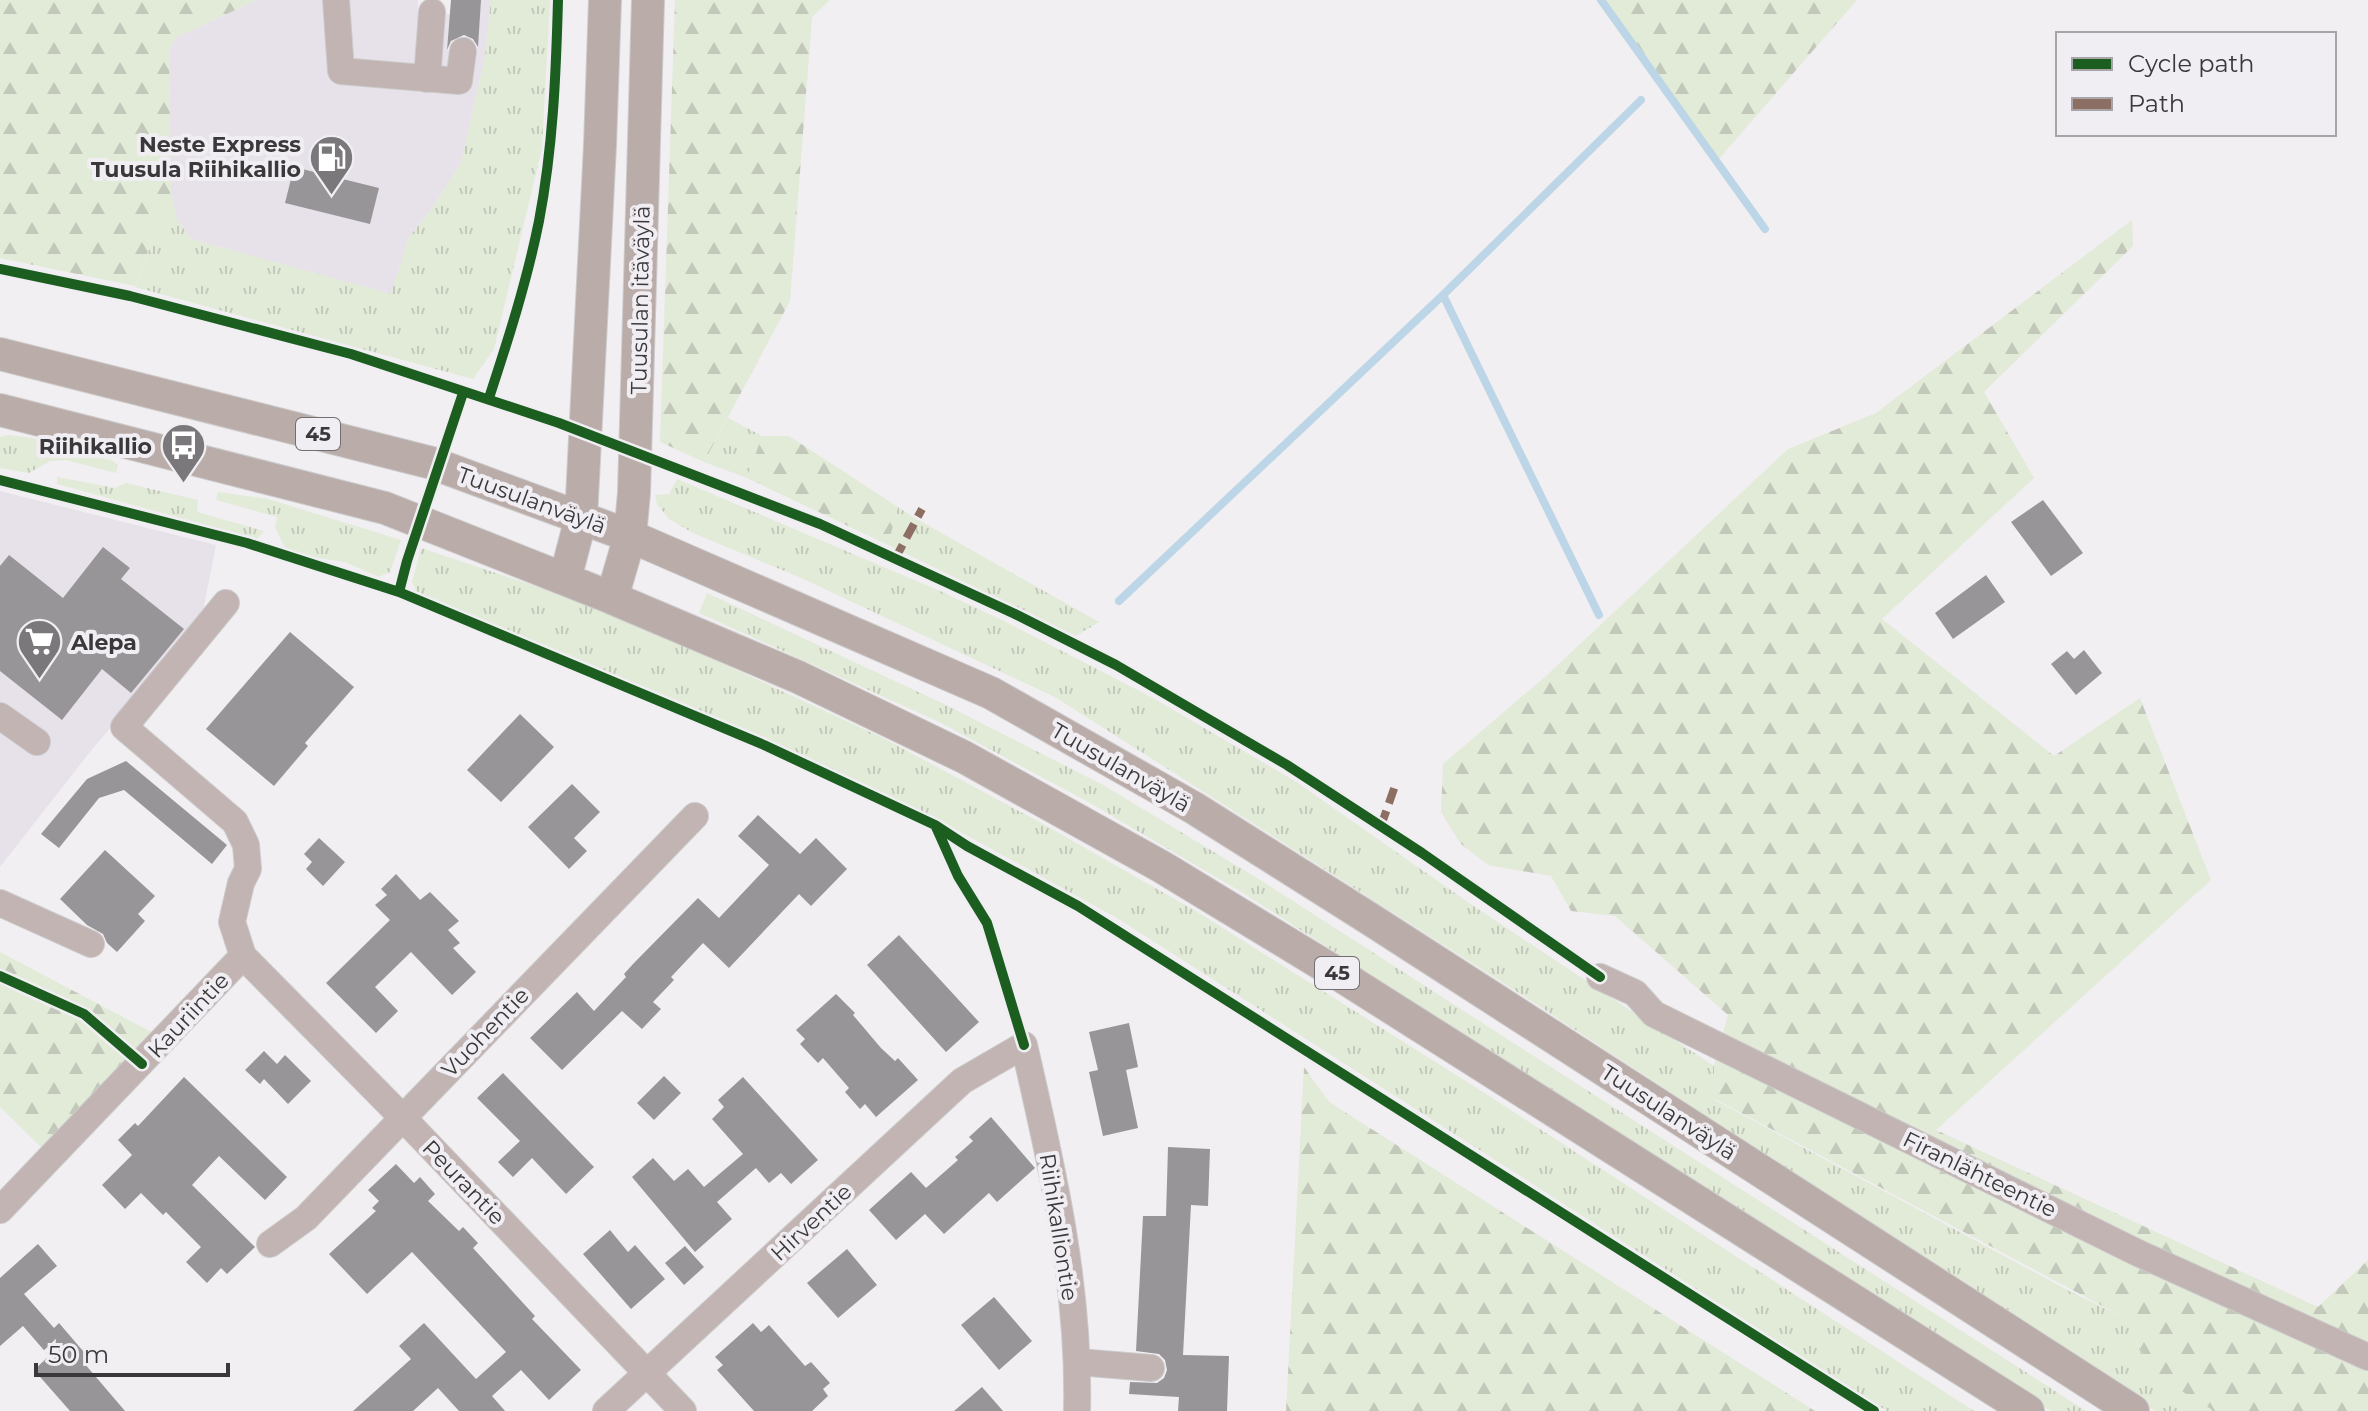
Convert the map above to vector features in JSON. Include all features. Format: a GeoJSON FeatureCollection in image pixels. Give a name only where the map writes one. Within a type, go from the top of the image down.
{"type":"FeatureCollection","features":[{"type":"Feature","properties":{"kind":"main road","name":"Tuusulan itäväylä"},"geometry":{"type":"LineString","coordinates":[[565,579],[581,518],[605,0]]}},
{"type":"Feature","properties":{"kind":"main road","name":"Tuusulan itäväylä"},"geometry":{"type":"LineString","coordinates":[[612,598],[630,536],[637,432],[648,0]]}},
{"type":"Feature","properties":{"kind":"main road","name":"Tuusulanväylä"},"geometry":{"type":"LineString","coordinates":[[0,354],[432,463],[630,536],[991,693],[1194,808],[1396,935],[2133,1411]]}},
{"type":"Feature","properties":{"kind":"main road","name":"45"},"geometry":{"type":"LineString","coordinates":[[0,410],[385,508],[612,598],[798,677],[964,757],[1162,867],[1357,985],[2028,1411]]}},
{"type":"Feature","properties":{"kind":"street"},"geometry":{"type":"LineString","coordinates":[[336,0],[341,71],[459,81],[463,51]]}},
{"type":"Feature","properties":{"kind":"street"},"geometry":{"type":"LineString","coordinates":[[427,79],[432,12]]}},
{"type":"Feature","properties":{"kind":"street","name":"Kauriintie"},"geometry":{"type":"LineString","coordinates":[[0,1210],[243,956],[232,922],[241,883],[248,869],[246,845],[235,822],[124,727],[226,603]]}},
{"type":"Feature","properties":{"kind":"street"},"geometry":{"type":"LineString","coordinates":[[0,716],[37,742]]}},
{"type":"Feature","properties":{"kind":"street","name":"Vuohentie"},"geometry":{"type":"LineString","coordinates":[[270,1244],[306,1218],[695,816]]}},
{"type":"Feature","properties":{"kind":"street"},"geometry":{"type":"LineString","coordinates":[[0,903],[91,944]]}},
{"type":"Feature","properties":{"kind":"street","name":"Peurantie"},"geometry":{"type":"LineString","coordinates":[[243,956],[403,1118],[683,1411]]}},
{"type":"Feature","properties":{"kind":"street","name":"Firanlähteentie"},"geometry":{"type":"LineString","coordinates":[[1600,977],[1635,993],[1654,1014],[2138,1253],[2368,1357]]}},
{"type":"Feature","properties":{"kind":"street","name":"Riihikalliontie"},"geometry":{"type":"LineString","coordinates":[[1024,1045],[1065,1231],[1078,1362],[1077,1411]]}},
{"type":"Feature","properties":{"kind":"street","name":"Hirventie"},"geometry":{"type":"LineString","coordinates":[[606,1411],[962,1081],[1024,1045]]}},
{"type":"Feature","properties":{"kind":"street"},"geometry":{"type":"LineString","coordinates":[[1078,1362],[1151,1368]]}},
{"type":"Feature","properties":{"kind":"shaded area"},"geometry":{"type":"Polygon","coordinates":[[[257,0],[418,0],[418,11],[450,14],[447,50],[477,52],[481,0],[491,0],[485,57],[461,163],[409,237],[391,295],[191,239],[177,219],[171,191],[169,51],[175,38],[257,0]]]}},
{"type":"Feature","properties":{"kind":"shaded area"},"geometry":{"type":"Polygon","coordinates":[[[0,491],[216,545],[201,621],[90,752],[0,867],[0,491]]]}},
{"type":"Feature","properties":{"kind":"green space"},"geometry":{"type":"Polygon","coordinates":[[[0,0],[257,0],[175,38],[169,51],[171,191],[135,286],[0,258],[0,0]]]}},
{"type":"Feature","properties":{"kind":"green space"},"geometry":{"type":"Polygon","coordinates":[[[491,0],[550,0],[542,148],[494,349],[473,379],[135,287],[171,191],[177,219],[191,239],[391,294],[409,237],[461,163],[485,57],[491,0]]]}},
{"type":"Feature","properties":{"kind":"green space"},"geometry":{"type":"Polygon","coordinates":[[[675,0],[830,0],[812,17],[790,301],[704,462],[660,442],[675,0]]]}},
{"type":"Feature","properties":{"kind":"green space"},"geometry":{"type":"Polygon","coordinates":[[[1601,0],[1857,0],[1717,161],[1601,0]]]}},
{"type":"Feature","properties":{"kind":"green space"},"geometry":{"type":"Polygon","coordinates":[[[2132,220],[2133,246],[1984,392],[2034,478],[1882,619],[2054,756],[2140,698],[2211,880],[1936,1130],[2318,1307],[2368,1260],[2368,1411],[2214,1411],[2155,1375],[2123,1317],[1715,1099],[1714,1066],[1728,1015],[1615,916],[1571,911],[1551,876],[1488,865],[1460,843],[1441,812],[1443,764],[1546,676],[1788,449],[1876,413],[2132,220]]]}},
{"type":"Feature","properties":{"kind":"green space"},"geometry":{"type":"Polygon","coordinates":[[[728,418],[762,436],[747,478],[704,462],[728,418]]]}},
{"type":"Feature","properties":{"kind":"green space"},"geometry":{"type":"Polygon","coordinates":[[[762,436],[789,436],[898,507],[888,545],[747,478],[762,436]]]}},
{"type":"Feature","properties":{"kind":"green space"},"geometry":{"type":"Polygon","coordinates":[[[0,437],[33,438],[113,461],[118,465],[116,473],[66,460],[50,461],[29,473],[0,468],[0,437]]]}},
{"type":"Feature","properties":{"kind":"green space"},"geometry":{"type":"Polygon","coordinates":[[[57,477],[115,488],[126,483],[198,500],[197,512],[264,531],[257,539],[57,484],[57,477]]]}},
{"type":"Feature","properties":{"kind":"green space"},"geometry":{"type":"Polygon","coordinates":[[[677,479],[1004,621],[1151,697],[1295,781],[1469,903],[1714,1066],[1715,1100],[2123,1317],[2155,1375],[2214,1411],[2155,1411],[1536,1004],[1055,697],[799,577],[693,533],[669,519],[657,504],[655,495],[669,494],[677,479]]]}},
{"type":"Feature","properties":{"kind":"green space"},"geometry":{"type":"Polygon","coordinates":[[[218,492],[268,499],[401,540],[390,572],[379,577],[345,562],[288,553],[275,528],[277,517],[216,500],[218,492]]]}},
{"type":"Feature","properties":{"kind":"green space"},"geometry":{"type":"Polygon","coordinates":[[[898,507],[1099,622],[1076,636],[888,545],[898,507]]]}},
{"type":"Feature","properties":{"kind":"green space"},"geometry":{"type":"Polygon","coordinates":[[[421,548],[544,589],[674,641],[885,739],[1043,824],[1199,913],[1483,1092],[1974,1411],[1887,1411],[1117,918],[935,818],[656,692],[418,594],[412,582],[421,548]]]}},
{"type":"Feature","properties":{"kind":"green space"},"geometry":{"type":"Polygon","coordinates":[[[707,593],[948,706],[1103,785],[1257,878],[2086,1411],[2051,1411],[1243,893],[1090,803],[939,722],[699,613],[707,593]]]}},
{"type":"Feature","properties":{"kind":"green space"},"geometry":{"type":"Polygon","coordinates":[[[0,952],[155,1034],[44,1150],[0,1107],[0,952]]]}},
{"type":"Feature","properties":{"kind":"green space"},"geometry":{"type":"Polygon","coordinates":[[[1304,1067],[1329,1102],[1815,1411],[1286,1411],[1304,1067]]]}},
{"type":"Feature","properties":{"kind":"building"},"geometry":{"type":"Polygon","coordinates":[[[451,0],[481,0],[478,47],[473,39],[464,35],[451,41],[447,50],[451,0]]]}},
{"type":"Feature","properties":{"kind":"building","name":"Neste Express Tuusula Riihikallio"},"geometry":{"type":"Polygon","coordinates":[[[294,167],[379,188],[370,224],[285,203],[294,167]]]}},
{"type":"Feature","properties":{"kind":"building"},"geometry":{"type":"Polygon","coordinates":[[[2043,500],[2083,553],[2051,576],[2011,522],[2043,500]]]}},
{"type":"Feature","properties":{"kind":"building"},"geometry":{"type":"Polygon","coordinates":[[[103,547],[130,568],[121,579],[184,629],[131,693],[102,669],[62,720],[0,671],[0,566],[9,555],[63,598],[103,547]]]}},
{"type":"Feature","properties":{"kind":"building"},"geometry":{"type":"Polygon","coordinates":[[[1986,575],[2005,602],[1953,639],[1935,613],[1986,575]]]}},
{"type":"Feature","properties":{"kind":"building"},"geometry":{"type":"Polygon","coordinates":[[[290,632],[354,687],[305,743],[308,746],[274,786],[206,729],[290,632]]]}},
{"type":"Feature","properties":{"kind":"building"},"geometry":{"type":"Polygon","coordinates":[[[2084,650],[2102,673],[2076,695],[2051,664],[2067,651],[2074,659],[2084,650]]]}},
{"type":"Feature","properties":{"kind":"building"},"geometry":{"type":"Polygon","coordinates":[[[520,714],[554,747],[501,802],[467,770],[520,714]]]}},
{"type":"Feature","properties":{"kind":"building"},"geometry":{"type":"Polygon","coordinates":[[[126,761],[227,845],[212,864],[124,790],[99,798],[59,848],[41,834],[87,779],[126,761]]]}},
{"type":"Feature","properties":{"kind":"building"},"geometry":{"type":"Polygon","coordinates":[[[572,784],[600,812],[574,838],[587,851],[569,869],[528,827],[572,784]]]}},
{"type":"Feature","properties":{"kind":"building"},"geometry":{"type":"Polygon","coordinates":[[[758,815],[800,854],[816,838],[847,869],[811,906],[799,894],[729,968],[703,943],[671,977],[674,980],[653,1002],[661,1009],[642,1029],[622,1011],[562,1070],[530,1038],[577,992],[594,1011],[626,977],[624,974],[633,964],[698,898],[719,918],[769,865],[738,836],[758,815]]]}},
{"type":"Feature","properties":{"kind":"building"},"geometry":{"type":"Polygon","coordinates":[[[319,838],[345,862],[323,886],[306,869],[312,862],[304,854],[319,838]]]}},
{"type":"Feature","properties":{"kind":"building"},"geometry":{"type":"Polygon","coordinates":[[[105,850],[155,896],[138,914],[145,921],[117,952],[103,934],[87,925],[60,899],[105,850]]]}},
{"type":"Feature","properties":{"kind":"building"},"geometry":{"type":"Polygon","coordinates":[[[396,874],[420,900],[430,892],[459,921],[448,930],[460,943],[453,948],[476,972],[452,995],[411,952],[375,987],[398,1011],[376,1033],[326,983],[390,920],[375,905],[387,895],[381,889],[396,874]]]}},
{"type":"Feature","properties":{"kind":"building"},"geometry":{"type":"Polygon","coordinates":[[[899,935],[979,1022],[946,1052],[867,965],[899,935]]]}},
{"type":"Feature","properties":{"kind":"building"},"geometry":{"type":"Polygon","coordinates":[[[836,994],[855,1013],[853,1015],[881,1048],[895,1061],[898,1058],[918,1080],[876,1117],[865,1104],[860,1109],[845,1092],[849,1088],[823,1058],[818,1063],[800,1044],[805,1039],[796,1030],[836,994]]]}},
{"type":"Feature","properties":{"kind":"building"},"geometry":{"type":"Polygon","coordinates":[[[1129,1023],[1138,1067],[1126,1070],[1138,1128],[1103,1136],[1089,1072],[1098,1070],[1089,1032],[1129,1023]]]}},
{"type":"Feature","properties":{"kind":"building"},"geometry":{"type":"Polygon","coordinates":[[[264,1051],[277,1064],[285,1055],[311,1081],[288,1104],[264,1079],[260,1084],[245,1070],[264,1051]]]}},
{"type":"Feature","properties":{"kind":"building"},"geometry":{"type":"Polygon","coordinates":[[[503,1073],[594,1167],[566,1194],[532,1158],[513,1177],[498,1162],[520,1141],[477,1098],[503,1073]]]}},
{"type":"Feature","properties":{"kind":"building"},"geometry":{"type":"Polygon","coordinates":[[[664,1076],[681,1093],[654,1120],[637,1103],[664,1076]]]}},
{"type":"Feature","properties":{"kind":"building"},"geometry":{"type":"Polygon","coordinates":[[[184,1077],[287,1177],[265,1200],[219,1156],[192,1185],[255,1247],[227,1274],[221,1268],[207,1283],[186,1262],[201,1247],[166,1212],[163,1215],[141,1193],[125,1209],[102,1185],[132,1155],[118,1140],[135,1123],[138,1126],[184,1077]]]}},
{"type":"Feature","properties":{"kind":"building"},"geometry":{"type":"Polygon","coordinates":[[[743,1077],[818,1160],[791,1184],[781,1173],[769,1183],[756,1168],[717,1202],[732,1219],[695,1252],[632,1177],[653,1158],[674,1181],[688,1169],[704,1187],[743,1154],[712,1119],[724,1107],[718,1100],[743,1077]]]}},
{"type":"Feature","properties":{"kind":"building"},"geometry":{"type":"Polygon","coordinates":[[[991,1117],[1035,1168],[997,1202],[989,1193],[944,1234],[925,1214],[896,1240],[869,1210],[911,1172],[926,1188],[958,1160],[955,1157],[973,1141],[969,1137],[991,1117]]]}},
{"type":"Feature","properties":{"kind":"building"},"geometry":{"type":"Polygon","coordinates":[[[1168,1147],[1210,1149],[1208,1206],[1191,1205],[1183,1355],[1229,1356],[1227,1411],[1178,1411],[1179,1397],[1129,1394],[1130,1382],[1157,1383],[1164,1378],[1167,1370],[1165,1360],[1159,1354],[1136,1351],[1143,1216],[1166,1216],[1168,1147]]]}},
{"type":"Feature","properties":{"kind":"building"},"geometry":{"type":"Polygon","coordinates":[[[396,1164],[414,1183],[420,1177],[435,1194],[428,1201],[459,1231],[463,1227],[478,1243],[473,1248],[535,1316],[532,1319],[581,1370],[549,1400],[521,1370],[492,1396],[505,1411],[459,1411],[438,1388],[413,1411],[353,1411],[411,1359],[399,1346],[424,1323],[476,1379],[506,1352],[412,1252],[367,1294],[329,1254],[376,1211],[372,1208],[379,1201],[368,1190],[396,1164]]]}},
{"type":"Feature","properties":{"kind":"building"},"geometry":{"type":"Polygon","coordinates":[[[610,1230],[628,1252],[635,1245],[665,1279],[631,1309],[583,1254],[610,1230]]]}},
{"type":"Feature","properties":{"kind":"building"},"geometry":{"type":"Polygon","coordinates":[[[38,1244],[57,1266],[24,1294],[54,1328],[59,1323],[89,1358],[84,1363],[125,1411],[70,1411],[34,1370],[49,1356],[23,1326],[0,1346],[0,1278],[38,1244]]]}},
{"type":"Feature","properties":{"kind":"building"},"geometry":{"type":"Polygon","coordinates":[[[685,1246],[704,1267],[684,1285],[665,1263],[685,1246]]]}},
{"type":"Feature","properties":{"kind":"building"},"geometry":{"type":"Polygon","coordinates":[[[847,1249],[877,1285],[838,1318],[807,1283],[847,1249]]]}},
{"type":"Feature","properties":{"kind":"building"},"geometry":{"type":"Polygon","coordinates":[[[994,1297],[1032,1341],[999,1370],[961,1325],[994,1297]]]}},
{"type":"Feature","properties":{"kind":"building"},"geometry":{"type":"Polygon","coordinates":[[[753,1323],[761,1332],[769,1325],[805,1366],[811,1362],[830,1383],[823,1389],[828,1396],[812,1411],[754,1411],[717,1370],[723,1365],[715,1357],[753,1323]]]}},
{"type":"Feature","properties":{"kind":"building"},"geometry":{"type":"Polygon","coordinates":[[[982,1387],[1003,1411],[954,1411],[982,1387]]]}},
{"type":"Feature","properties":{"kind":"waterway"},"geometry":{"type":"LineString","coordinates":[[1601,0],[1765,229]]}},
{"type":"Feature","properties":{"kind":"waterway"},"geometry":{"type":"LineString","coordinates":[[1119,601],[1443,295],[1641,100]]}},
{"type":"Feature","properties":{"kind":"waterway"},"geometry":{"type":"LineString","coordinates":[[1443,295],[1599,615]]}},
{"type":"Feature","properties":{"kind":"marked path"},"geometry":{"type":"LineString","coordinates":[[895,559],[922,509]]}},
{"type":"Feature","properties":{"kind":"marked path"},"geometry":{"type":"LineString","coordinates":[[1381,826],[1396,783]]}},
{"type":"Feature","properties":{"kind":"cycle path"},"geometry":{"type":"LineString","coordinates":[[489,398],[523,288],[544,194],[553,111],[558,0]]}},
{"type":"Feature","properties":{"kind":"cycle path"},"geometry":{"type":"LineString","coordinates":[[0,269],[130,296],[351,354],[559,423],[820,524],[1015,614],[1116,665],[1287,765],[1422,853],[1600,977]]}},
{"type":"Feature","properties":{"kind":"cycle path"},"geometry":{"type":"LineString","coordinates":[[399,592],[463,393]]}},
{"type":"Feature","properties":{"kind":"cycle path"},"geometry":{"type":"LineString","coordinates":[[0,480],[247,543],[399,592],[764,745],[935,825],[967,846],[1078,906],[1874,1411]]}},
{"type":"Feature","properties":{"kind":"cycle path"},"geometry":{"type":"LineString","coordinates":[[936,827],[958,876],[987,923],[1024,1045]]}},
{"type":"Feature","properties":{"kind":"cycle path"},"geometry":{"type":"LineString","coordinates":[[0,976],[84,1014],[142,1064]]}},
{"type":"Feature","properties":{"kind":"place","name":"Neste Express Tuusula Riihikallio"},"geometry":{"type":"Point","coordinates":[332,196]}},
{"type":"Feature","properties":{"kind":"place","name":"Riihikallio"},"geometry":{"type":"Point","coordinates":[183,485]}},
{"type":"Feature","properties":{"kind":"place","name":"Alepa"},"geometry":{"type":"Point","coordinates":[40,681]}}]}
